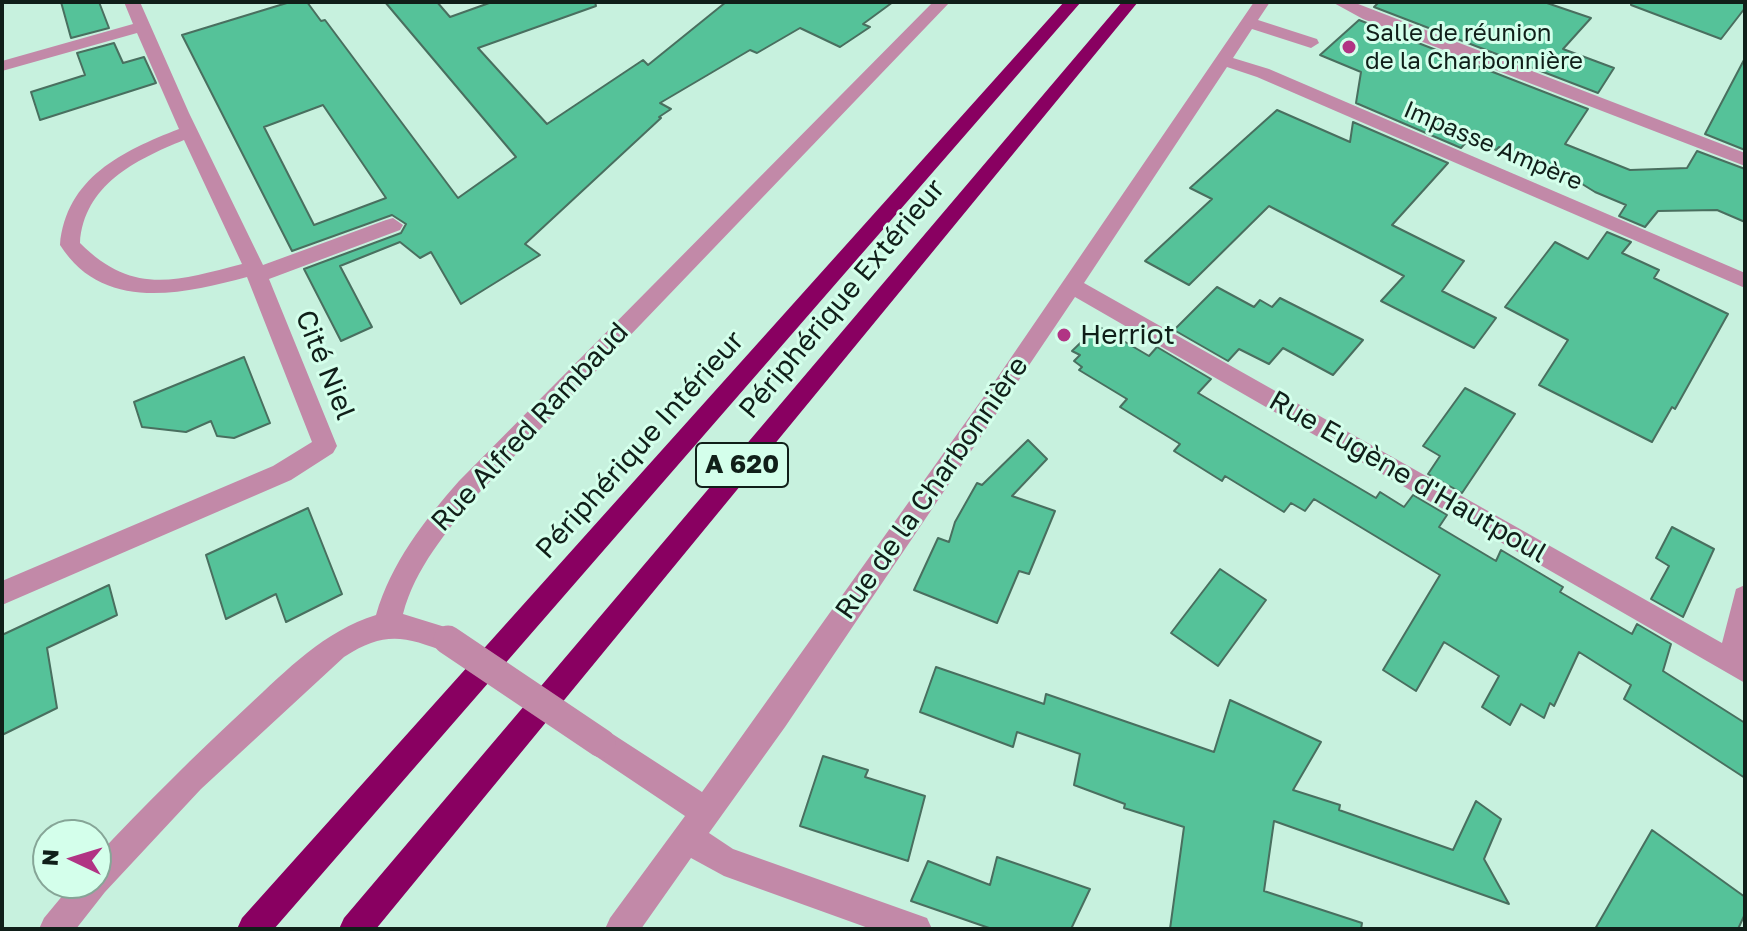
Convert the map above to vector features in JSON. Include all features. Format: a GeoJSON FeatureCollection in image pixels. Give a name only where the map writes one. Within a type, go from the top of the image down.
{"type":"FeatureCollection","features":[{"type":"Feature","properties":{"kind":"highway","name":"Périphérique Intérieur"},"geometry":{"type":"LineString","coordinates":[[253,929],[1073,2]]}},
{"type":"Feature","properties":{"kind":"highway","name":"Périphérique Extérieur"},"geometry":{"type":"LineString","coordinates":[[355,929],[1130,2]]}},
{"type":"Feature","properties":{"kind":"street","name":"Cité Niel"},"geometry":{"type":"LineString","coordinates":[[2,593],[282,473],[325,446],[255,271],[132,2]]}},
{"type":"Feature","properties":{"kind":"street","name":"Rue Alfred Rambaud"},"geometry":{"type":"LineString","coordinates":[[387,625],[397,586],[411,560],[468,488],[942,2]]}},
{"type":"Feature","properties":{"kind":"street","name":"Rue de la Charbonnière"},"geometry":{"type":"LineString","coordinates":[[621,929],[1003,387],[1262,2]]}},
{"type":"Feature","properties":{"kind":"street"},"geometry":{"type":"LineString","coordinates":[[1340,2],[1369,16],[1745,160]]}},
{"type":"Feature","properties":{"kind":"street"},"geometry":{"type":"LineString","coordinates":[[1248,22],[1311,43]]}},
{"type":"Feature","properties":{"kind":"street"},"geometry":{"type":"LineString","coordinates":[[2,66],[141,27]]}},
{"type":"Feature","properties":{"kind":"street","name":"Impasse Ampère"},"geometry":{"type":"LineString","coordinates":[[1221,60],[1263,73],[1745,281]]}},
{"type":"Feature","properties":{"kind":"street"},"geometry":{"type":"LineString","coordinates":[[189,132],[134,157],[99,181],[75,213],[70,245],[87,266],[122,286],[172,289],[255,271],[393,225]]}},
{"type":"Feature","properties":{"kind":"street","name":"Rue Eugène d'Hautpoul"},"geometry":{"type":"LineString","coordinates":[[1070,285],[1738,666]]}},
{"type":"Feature","properties":{"kind":"street"},"geometry":{"type":"LineString","coordinates":[[1738,666],[1745,597]]}},
{"type":"Feature","properties":{"kind":"street"},"geometry":{"type":"LineString","coordinates":[[112,863],[191,779],[317,661],[365,630],[387,625],[419,626],[448,640],[706,812]]}},
{"type":"Feature","properties":{"kind":"street"},"geometry":{"type":"LineString","coordinates":[[687,837],[724,861],[916,929]]}},
{"type":"Feature","properties":{"kind":"street"},"geometry":{"type":"LineString","coordinates":[[55,929],[80,899]]}},
{"type":"Feature","properties":{"kind":"building"},"geometry":{"type":"Polygon","coordinates":[[[61,2],[99,2],[109,28],[71,38],[61,2]]]}},
{"type":"Feature","properties":{"kind":"building"},"geometry":{"type":"Polygon","coordinates":[[[290,2],[307,2],[321,21],[325,20],[458,198],[516,157],[385,2],[437,2],[450,17],[492,2],[595,2],[596,6],[478,48],[547,124],[643,60],[648,65],[726,2],[893,2],[863,24],[870,27],[840,47],[800,28],[757,53],[750,50],[660,103],[671,109],[525,244],[540,255],[461,304],[431,252],[420,258],[400,242],[340,266],[372,327],[341,341],[304,269],[401,233],[406,224],[392,215],[292,251],[182,35],[290,2]],[[323,105],[264,127],[314,225],[386,198],[323,105]]]}},
{"type":"Feature","properties":{"kind":"building"},"geometry":{"type":"Polygon","coordinates":[[[1379,2],[1544,2],[1591,18],[1563,49],[1614,68],[1598,93],[1374,7],[1379,2]]]}},
{"type":"Feature","properties":{"kind":"building"},"geometry":{"type":"Polygon","coordinates":[[[1631,2],[1745,2],[1745,8],[1721,39],[1631,5],[1631,2]]]}},
{"type":"Feature","properties":{"kind":"building"},"geometry":{"type":"Polygon","coordinates":[[[1359,20],[1588,109],[1565,144],[1630,170],[1687,168],[1697,151],[1745,169],[1745,222],[1717,210],[1658,211],[1645,227],[1619,216],[1626,205],[1574,179],[1499,147],[1496,150],[1469,139],[1461,148],[1356,103],[1361,72],[1320,55],[1359,20]]]}},
{"type":"Feature","properties":{"kind":"building"},"geometry":{"type":"Polygon","coordinates":[[[114,43],[123,63],[144,57],[156,83],[40,120],[31,92],[85,75],[77,53],[114,43]]]}},
{"type":"Feature","properties":{"kind":"building"},"geometry":{"type":"Polygon","coordinates":[[[1745,58],[1745,150],[1705,134],[1745,58]]]}},
{"type":"Feature","properties":{"kind":"building"},"geometry":{"type":"Polygon","coordinates":[[[1277,110],[1350,142],[1353,122],[1448,163],[1392,225],[1464,261],[1442,291],[1496,318],[1474,348],[1381,301],[1404,276],[1269,206],[1189,285],[1145,261],[1212,199],[1190,188],[1277,110]]]}},
{"type":"Feature","properties":{"kind":"building"},"geometry":{"type":"Polygon","coordinates":[[[1607,232],[1631,242],[1622,253],[1659,270],[1654,278],[1728,314],[1675,409],[1672,407],[1652,442],[1539,385],[1568,340],[1505,307],[1555,242],[1588,259],[1607,232]]]}},
{"type":"Feature","properties":{"kind":"building"},"geometry":{"type":"Polygon","coordinates":[[[1217,287],[1254,307],[1260,300],[1272,307],[1280,298],[1363,340],[1333,375],[1283,348],[1269,364],[1239,349],[1228,361],[1174,330],[1217,287]]]}},
{"type":"Feature","properties":{"kind":"building"},"geometry":{"type":"Polygon","coordinates":[[[1098,326],[1149,356],[1157,347],[1211,379],[1198,393],[1376,498],[1380,492],[1404,507],[1413,495],[1447,515],[1439,527],[1496,561],[1501,550],[1563,587],[1560,592],[1632,634],[1637,624],[1671,644],[1663,671],[1745,723],[1745,778],[1624,699],[1631,685],[1579,652],[1554,706],[1550,703],[1544,718],[1521,704],[1510,725],[1482,707],[1499,676],[1444,642],[1416,691],[1383,670],[1440,575],[1314,499],[1305,511],[1291,503],[1284,512],[1225,476],[1222,481],[1174,451],[1180,444],[1120,407],[1127,399],[1079,370],[1082,367],[1074,361],[1080,355],[1072,351],[1098,326]]]}},
{"type":"Feature","properties":{"kind":"building"},"geometry":{"type":"Polygon","coordinates":[[[244,357],[270,423],[234,438],[217,436],[211,421],[186,432],[142,427],[134,402],[244,357]]]}},
{"type":"Feature","properties":{"kind":"building"},"geometry":{"type":"Polygon","coordinates":[[[1465,388],[1515,414],[1462,493],[1428,474],[1440,456],[1423,446],[1465,388]]]}},
{"type":"Feature","properties":{"kind":"building"},"geometry":{"type":"Polygon","coordinates":[[[1028,440],[1047,459],[1012,496],[1055,511],[1029,574],[1019,571],[997,623],[914,590],[938,538],[949,542],[955,522],[977,483],[982,485],[1028,440]]]}},
{"type":"Feature","properties":{"kind":"building"},"geometry":{"type":"Polygon","coordinates":[[[308,508],[342,594],[286,622],[276,594],[226,619],[206,555],[308,508]]]}},
{"type":"Feature","properties":{"kind":"building"},"geometry":{"type":"Polygon","coordinates":[[[1672,527],[1714,549],[1683,617],[1651,599],[1669,566],[1656,558],[1672,527]]]}},
{"type":"Feature","properties":{"kind":"building"},"geometry":{"type":"Polygon","coordinates":[[[1220,569],[1266,600],[1218,666],[1171,633],[1220,569]]]}},
{"type":"Feature","properties":{"kind":"building"},"geometry":{"type":"Polygon","coordinates":[[[109,585],[117,615],[47,648],[57,708],[2,735],[2,635],[109,585]]]}},
{"type":"Feature","properties":{"kind":"building"},"geometry":{"type":"Polygon","coordinates":[[[936,667],[1044,704],[1046,694],[1214,752],[1230,700],[1321,742],[1293,790],[1340,805],[1339,810],[1453,850],[1476,801],[1501,819],[1484,859],[1509,904],[1274,821],[1264,891],[1362,923],[1361,929],[1170,929],[1184,827],[1124,808],[1125,804],[1074,785],[1080,754],[1017,732],[1013,747],[920,712],[936,667]]]}},
{"type":"Feature","properties":{"kind":"building"},"geometry":{"type":"Polygon","coordinates":[[[823,756],[868,770],[865,777],[925,796],[908,861],[800,826],[823,756]]]}},
{"type":"Feature","properties":{"kind":"building"},"geometry":{"type":"Polygon","coordinates":[[[1652,830],[1745,897],[1745,914],[1738,929],[1595,929],[1652,830]]]}},
{"type":"Feature","properties":{"kind":"building"},"geometry":{"type":"Polygon","coordinates":[[[997,857],[1090,889],[1071,929],[992,929],[911,901],[928,861],[990,885],[997,857]]]}},
{"type":"Feature","properties":{"kind":"place","name":"Salle de réunion de la Charbonnière"},"geometry":{"type":"Point","coordinates":[1349,47]}},
{"type":"Feature","properties":{"kind":"place","name":"Herriot"},"geometry":{"type":"Point","coordinates":[1064,335]}}]}
